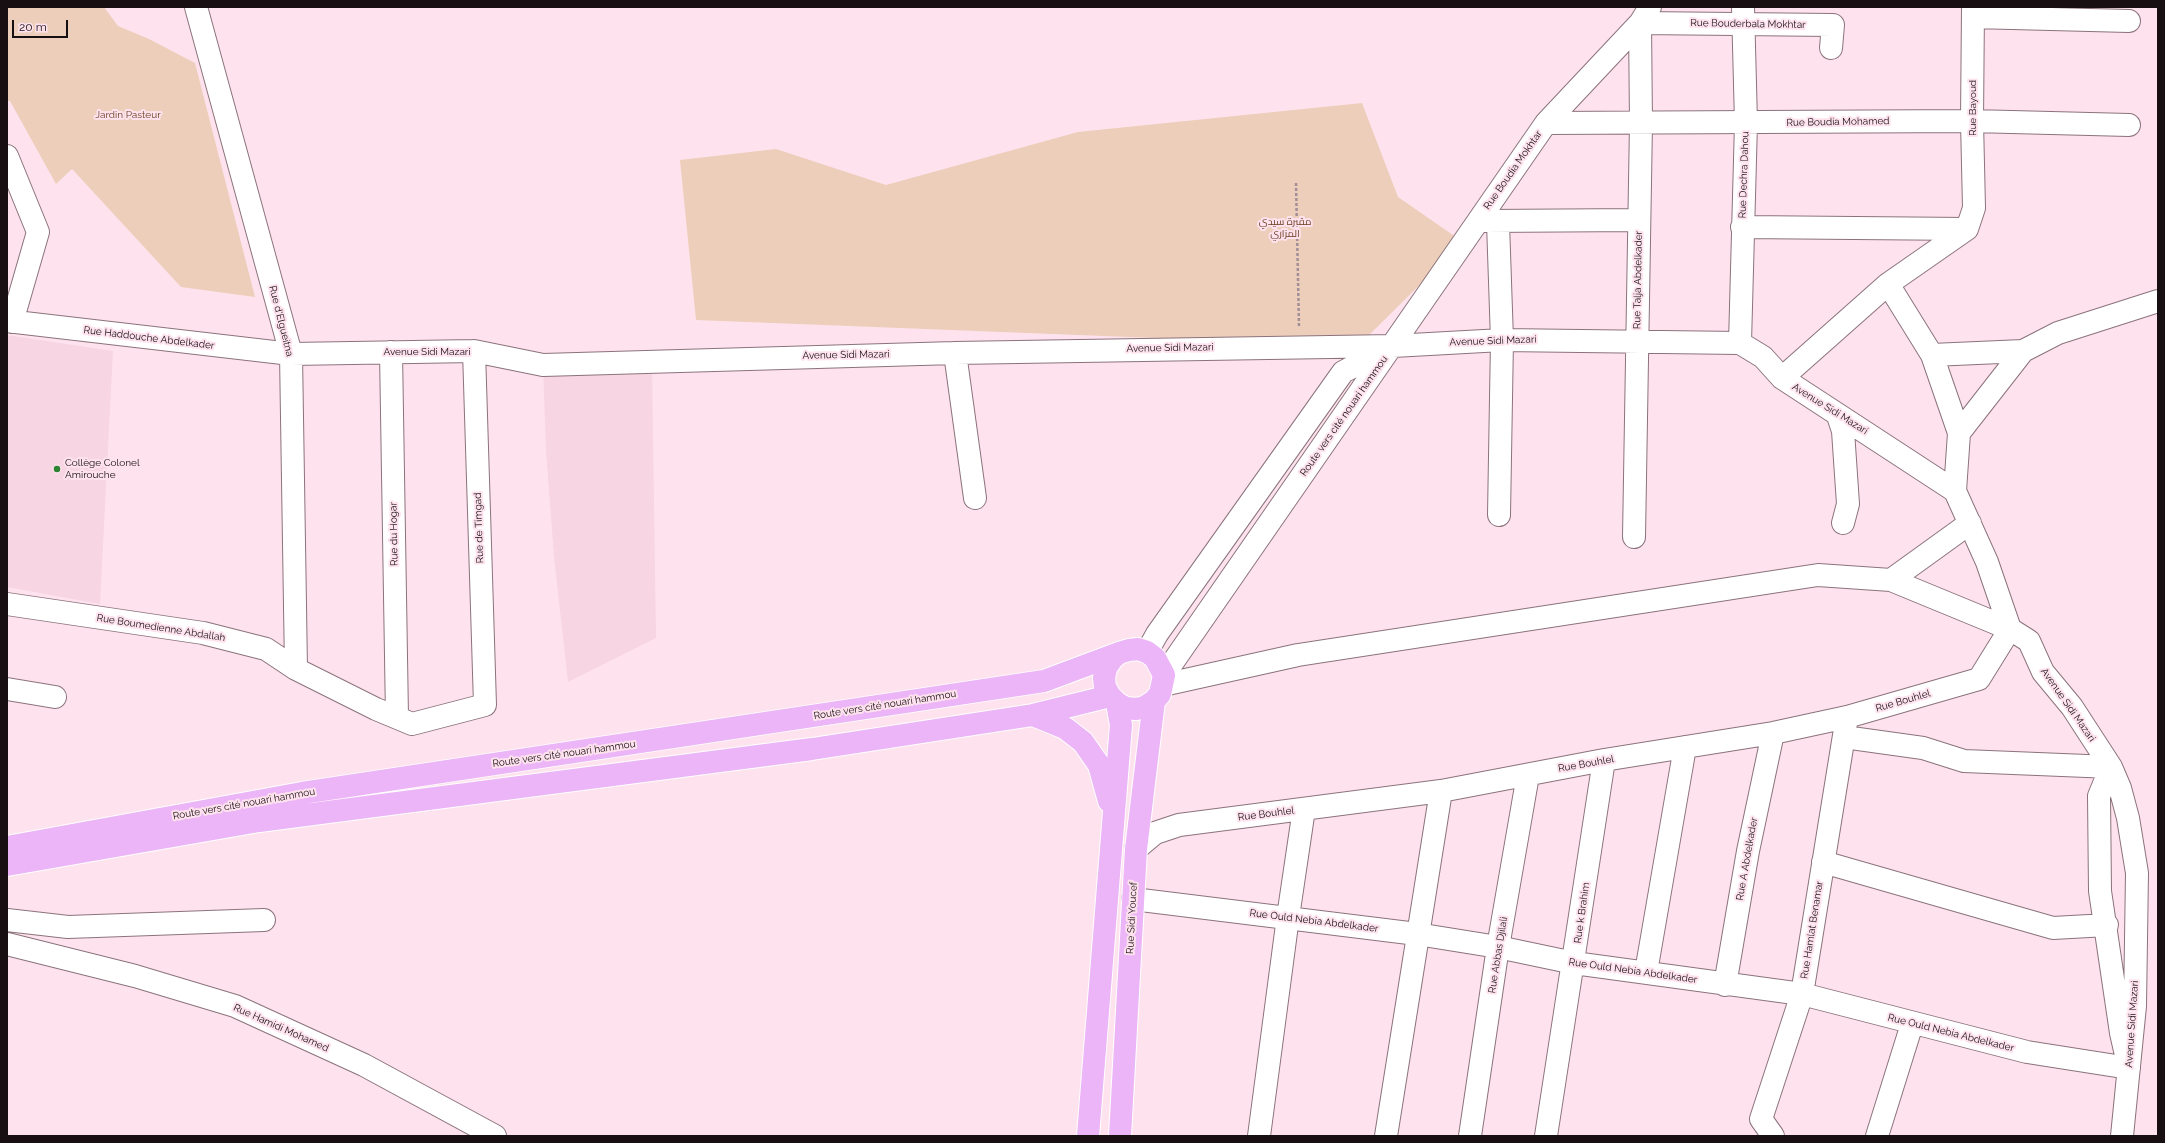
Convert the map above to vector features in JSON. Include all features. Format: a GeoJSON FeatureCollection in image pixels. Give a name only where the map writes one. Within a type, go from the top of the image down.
{"type":"FeatureCollection","features":[{"type":"Feature","properties":{"kind":"main road"},"geometry":{"type":"LineString","coordinates":[[1088,1136],[1121,725],[1113,700],[1105,688],[1104,678],[1106,668],[1112,659],[1119,653],[1138,649],[1147,652],[1155,658],[1160,687],[1145,707],[1136,709],[1126,708],[1113,700]]}},
{"type":"Feature","properties":{"kind":"main road","name":"Route vers cité nouari hammou"},"geometry":{"type":"LineString","coordinates":[[7,847],[302,793],[1044,681],[1119,653]]}},
{"type":"Feature","properties":{"kind":"main road","name":"Rue Sidi Youcef"},"geometry":{"type":"LineString","coordinates":[[1123,1135],[1136,848],[1160,687]]}},
{"type":"Feature","properties":{"kind":"main road","name":"Route vers cité nouari hammou"},"geometry":{"type":"LineString","coordinates":[[7,866],[259,821],[804,750],[1033,715],[1113,700]]}},
{"type":"Feature","properties":{"kind":"main road"},"geometry":{"type":"LineString","coordinates":[[1033,715],[1065,728],[1083,742],[1099,765],[1114,820]]}},
{"type":"Feature","properties":{"kind":"street","name":"Rue d'Elgueitna"},"geometry":{"type":"LineString","coordinates":[[196,7],[291,354],[296,669]]}},
{"type":"Feature","properties":{"kind":"street"},"geometry":{"type":"LineString","coordinates":[[1973,12],[2129,21]]}},
{"type":"Feature","properties":{"kind":"street","name":"Rue Bayoud"},"geometry":{"type":"LineString","coordinates":[[1967,229],[1974,208],[1972,121],[1973,12]]}},
{"type":"Feature","properties":{"kind":"street","name":"Rue Bouderbala Mokhtar"},"geometry":{"type":"LineString","coordinates":[[1645,15],[1743,15],[1833,25],[1830,48]]}},
{"type":"Feature","properties":{"kind":"street","name":"Rue Talja Abdelkader"},"geometry":{"type":"LineString","coordinates":[[1634,536],[1641,123],[1645,15]]}},
{"type":"Feature","properties":{"kind":"street","name":"Rue Boudia Mokhtar"},"geometry":{"type":"LineString","coordinates":[[1393,346],[1488,222],[1546,124],[1645,15]]}},
{"type":"Feature","properties":{"kind":"street","name":"Rue Dechra Dahou"},"geometry":{"type":"LineString","coordinates":[[1740,342],[1746,123],[1743,15]]}},
{"type":"Feature","properties":{"kind":"street","name":"Rue Boudia Mohamed"},"geometry":{"type":"LineString","coordinates":[[1546,124],[1972,121],[2129,125]]}},
{"type":"Feature","properties":{"kind":"street"},"geometry":{"type":"LineString","coordinates":[[7,156],[38,232],[10,321]]}},
{"type":"Feature","properties":{"kind":"street"},"geometry":{"type":"LineString","coordinates":[[1499,515],[1502,340],[1488,222],[1639,220]]}},
{"type":"Feature","properties":{"kind":"street"},"geometry":{"type":"LineString","coordinates":[[1742,227],[1967,229]]}},
{"type":"Feature","properties":{"kind":"street"},"geometry":{"type":"LineString","coordinates":[[1782,378],[1888,284],[1967,229]]}},
{"type":"Feature","properties":{"kind":"street"},"geometry":{"type":"LineString","coordinates":[[1888,284],[1932,355],[1959,433],[1955,491],[1987,562],[2010,629]]}},
{"type":"Feature","properties":{"kind":"street"},"geometry":{"type":"LineString","coordinates":[[1932,355],[2022,351],[2058,333],[2158,301]]}},
{"type":"Feature","properties":{"kind":"street","name":"Rue Haddouche Abdelkader"},"geometry":{"type":"LineString","coordinates":[[10,321],[291,354]]}},
{"type":"Feature","properties":{"kind":"street","name":"Avenue Sidi Mazari"},"geometry":{"type":"LineString","coordinates":[[291,354],[474,351],[543,365],[955,352],[1300,346],[1393,346],[1502,340],[1740,342],[1763,357],[1782,378],[1955,491]]}},
{"type":"Feature","properties":{"kind":"street","name":"Route vers cité nouari hammou"},"geometry":{"type":"LineString","coordinates":[[1147,652],[1157,634],[1343,372],[1393,346]]}},
{"type":"Feature","properties":{"kind":"street","name":"Route vers cité nouari hammou"},"geometry":{"type":"LineString","coordinates":[[1160,687],[1393,346]]}},
{"type":"Feature","properties":{"kind":"street","name":"Rue de Timgad"},"geometry":{"type":"LineString","coordinates":[[474,351],[485,705]]}},
{"type":"Feature","properties":{"kind":"street"},"geometry":{"type":"LineString","coordinates":[[1959,433],[2022,351]]}},
{"type":"Feature","properties":{"kind":"street","name":"Rue du Hogar"},"geometry":{"type":"LineString","coordinates":[[391,352],[397,717]]}},
{"type":"Feature","properties":{"kind":"street"},"geometry":{"type":"LineString","coordinates":[[955,352],[975,498]]}},
{"type":"Feature","properties":{"kind":"street"},"geometry":{"type":"LineString","coordinates":[[1838,416],[1843,431],[1848,504],[1843,522]]}},
{"type":"Feature","properties":{"kind":"street"},"geometry":{"type":"LineString","coordinates":[[1891,580],[1970,523]]}},
{"type":"Feature","properties":{"kind":"street","name":"Avenue Sidi Mazari"},"geometry":{"type":"LineString","coordinates":[[1160,687],[1298,655],[1818,575],[1891,580],[2010,629],[2029,641],[2043,672],[2072,707],[2111,767],[2120,788],[2128,818],[2137,873],[2135,1006],[2122,1136]]}},
{"type":"Feature","properties":{"kind":"street","name":"Rue Boumedienne Abdallah"},"geometry":{"type":"LineString","coordinates":[[7,604],[203,633],[266,649],[296,669],[412,724],[485,705]]}},
{"type":"Feature","properties":{"kind":"street","name":"Rue Bouhlel"},"geometry":{"type":"LineString","coordinates":[[1136,848],[1155,833],[1179,825],[1304,810],[1441,791],[1604,760],[1772,733],[1846,727],[1979,679],[2010,629]]}},
{"type":"Feature","properties":{"kind":"street"},"geometry":{"type":"LineString","coordinates":[[7,689],[55,697]]}},
{"type":"Feature","properties":{"kind":"street"},"geometry":{"type":"LineString","coordinates":[[1846,727],[1964,761],[2111,767],[2099,796],[2100,891],[2107,925],[2122,1033],[2129,1068]]}},
{"type":"Feature","properties":{"kind":"street","name":"Rue Hamlat Benamar"},"geometry":{"type":"LineString","coordinates":[[1773,1136],[1762,1119],[1802,994],[1846,727]]}},
{"type":"Feature","properties":{"kind":"street","name":"Rue A Abdelkader"},"geometry":{"type":"LineString","coordinates":[[1725,985],[1748,851],[1772,733]]}},
{"type":"Feature","properties":{"kind":"street"},"geometry":{"type":"LineString","coordinates":[[1646,972],[1685,747]]}},
{"type":"Feature","properties":{"kind":"street","name":"Rue k Brahim"},"geometry":{"type":"LineString","coordinates":[[1546,1136],[1574,963],[1604,760]]}},
{"type":"Feature","properties":{"kind":"street","name":"Rue Abbas Djilali"},"geometry":{"type":"LineString","coordinates":[[1470,1136],[1498,947],[1528,775]]}},
{"type":"Feature","properties":{"kind":"street"},"geometry":{"type":"LineString","coordinates":[[1386,1136],[1441,791]]}},
{"type":"Feature","properties":{"kind":"street"},"geometry":{"type":"LineString","coordinates":[[1259,1136],[1288,917],[1304,810]]}},
{"type":"Feature","properties":{"kind":"street"},"geometry":{"type":"LineString","coordinates":[[1823,862],[2053,928],[2107,925]]}},
{"type":"Feature","properties":{"kind":"street","name":"Rue Ould Nebia Abdelkader"},"geometry":{"type":"LineString","coordinates":[[1133,899],[1417,934],[1498,947],[1574,963],[1646,972],[1725,985],[1802,994],[1912,1024],[2027,1052],[2129,1068]]}},
{"type":"Feature","properties":{"kind":"street"},"geometry":{"type":"LineString","coordinates":[[7,920],[68,927],[264,920]]}},
{"type":"Feature","properties":{"kind":"street","name":"Rue Hamidi Mohamed"},"geometry":{"type":"LineString","coordinates":[[7,944],[135,976],[235,1006],[364,1066],[495,1136]]}},
{"type":"Feature","properties":{"kind":"street"},"geometry":{"type":"LineString","coordinates":[[1877,1136],[1912,1024]]}},
{"type":"Feature","properties":{"kind":"path"},"geometry":{"type":"LineString","coordinates":[[1296,183],[1297,300],[1300,346]]}},
{"type":"Feature","properties":{"kind":"shaded area","name":"Collège Colonel Amirouche"},"geometry":{"type":"Polygon","coordinates":[[[7,335],[113,351],[100,604],[7,587],[7,335]]]}},
{"type":"Feature","properties":{"kind":"shaded area"},"geometry":{"type":"Polygon","coordinates":[[[652,363],[656,638],[568,682],[554,557],[546,451],[543,365],[652,363]]]}},
{"type":"Feature","properties":{"kind":"green space","name":"Jardin Pasteur"},"geometry":{"type":"Polygon","coordinates":[[[7,7],[104,7],[118,26],[149,39],[195,63],[255,297],[181,287],[72,169],[56,184],[10,101],[7,101],[7,7]]]}},
{"type":"Feature","properties":{"kind":"green space","name":"مقبرة سيدي المزاري"},"geometry":{"type":"Polygon","coordinates":[[[1362,103],[1398,197],[1463,242],[1358,346],[696,320],[680,160],[776,149],[886,185],[1078,132],[1362,103]]]}},
{"type":"Feature","properties":{"kind":"place","name":"Collège Colonel Amirouche"},"geometry":{"type":"Point","coordinates":[57,469]}}]}
